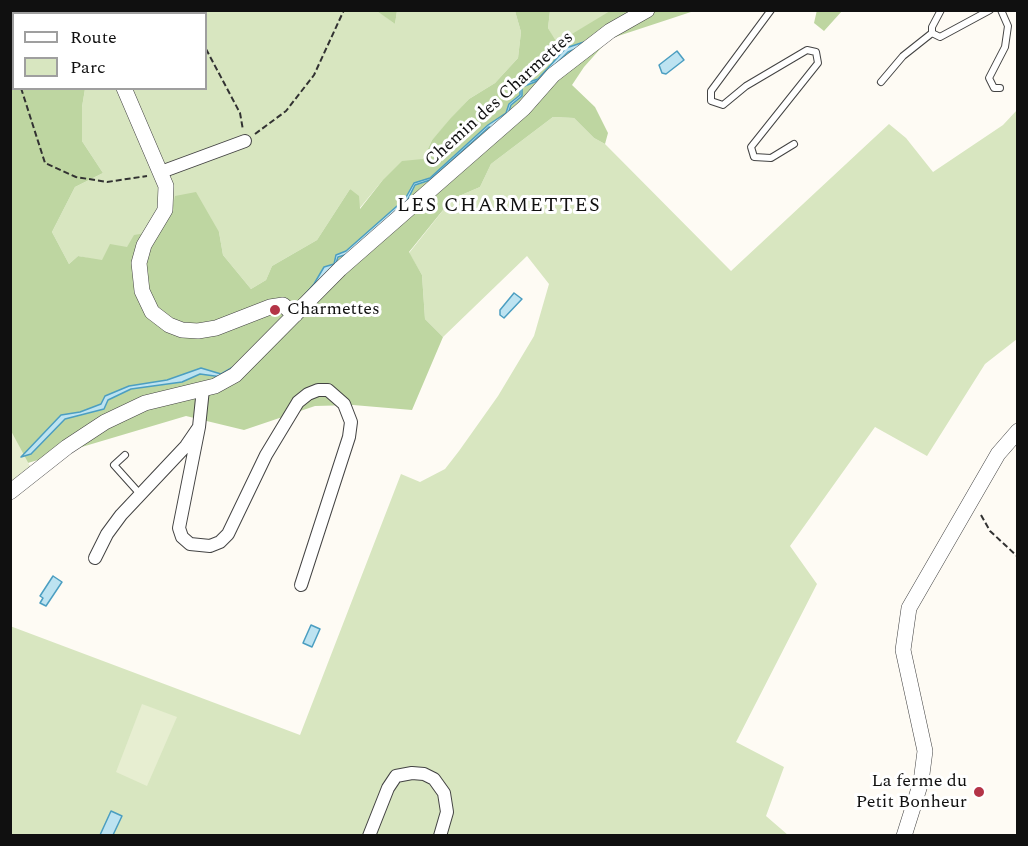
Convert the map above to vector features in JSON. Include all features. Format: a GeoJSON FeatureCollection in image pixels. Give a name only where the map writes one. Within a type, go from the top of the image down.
{"type":"FeatureCollection","features":[{"type":"Feature","properties":{"kind":"street","name":"Chemin des Charmettes"},"geometry":{"type":"LineString","coordinates":[[13,487],[105,422],[152,401],[203,389],[227,381],[235,375],[293,312],[340,268],[524,108],[553,75],[610,31],[647,10]]}},
{"type":"Feature","properties":{"kind":"street"},"geometry":{"type":"LineString","coordinates":[[125,90],[166,186],[165,210],[144,245],[139,263],[142,291],[152,312],[169,325],[182,330],[198,331],[216,328],[270,307],[284,305],[293,312]]}},
{"type":"Feature","properties":{"kind":"street"},"geometry":{"type":"LineString","coordinates":[[161,172],[245,141]]}},
{"type":"Feature","properties":{"kind":"street"},"geometry":{"type":"LineString","coordinates":[[203,389],[199,427],[179,528],[182,537],[190,544],[210,546],[220,542],[228,534],[266,455],[298,402],[308,394],[318,390],[328,390],[344,405],[351,422],[349,437],[301,585]]}},
{"type":"Feature","properties":{"kind":"street"},"geometry":{"type":"LineString","coordinates":[[95,558],[106,534],[186,446],[199,427]]}},
{"type":"Feature","properties":{"kind":"street"},"geometry":{"type":"LineString","coordinates":[[904,836],[921,782],[925,751],[903,650],[909,608],[998,454],[1017,432]]}},
{"type":"Feature","properties":{"kind":"street"},"geometry":{"type":"LineString","coordinates":[[369,836],[388,789],[396,776],[412,773],[435,779],[444,793],[447,812],[440,836]]}},
{"type":"Feature","properties":{"kind":"lane"},"geometry":{"type":"LineString","coordinates":[[771,10],[711,91],[711,101],[723,105],[746,86],[807,50],[816,52],[818,63],[752,147],[754,157],[771,158],[794,144]]}},
{"type":"Feature","properties":{"kind":"lane"},"geometry":{"type":"LineString","coordinates":[[932,33],[932,27],[941,10]]}},
{"type":"Feature","properties":{"kind":"lane"},"geometry":{"type":"LineString","coordinates":[[932,33],[940,37],[947,35],[990,10]]}},
{"type":"Feature","properties":{"kind":"lane"},"geometry":{"type":"LineString","coordinates":[[1000,88],[994,88],[989,78],[1005,47],[1008,26],[1001,10]]}},
{"type":"Feature","properties":{"kind":"lane"},"geometry":{"type":"LineString","coordinates":[[881,82],[903,56],[932,33]]}},
{"type":"Feature","properties":{"kind":"lane"},"geometry":{"type":"LineString","coordinates":[[125,455],[114,465],[140,495]]}},
{"type":"Feature","properties":{"kind":"path"},"geometry":{"type":"LineString","coordinates":[[207,51],[240,113],[245,141],[286,111],[307,84],[334,35],[344,10]]}},
{"type":"Feature","properties":{"kind":"path"},"geometry":{"type":"LineString","coordinates":[[22,90],[45,163],[76,177],[106,182],[161,172]]}},
{"type":"Feature","properties":{"kind":"path"},"geometry":{"type":"LineString","coordinates":[[977,489],[983,502],[981,519],[1017,557]]}},
{"type":"Feature","properties":{"kind":"green space"},"geometry":{"type":"Polygon","coordinates":[[[76,10],[77,12],[12,12],[12,90],[85,90],[82,107],[82,141],[103,173],[75,187],[52,232],[69,264],[78,256],[102,260],[110,244],[127,247],[134,235],[158,231],[171,215],[175,196],[196,192],[219,232],[223,255],[251,289],[266,280],[272,266],[317,240],[350,189],[359,196],[360,209],[382,181],[402,161],[423,159],[432,140],[450,119],[469,99],[495,83],[518,58],[521,32],[515,11],[550,11],[548,28],[557,43],[610,11],[694,11],[609,39],[584,67],[572,85],[595,107],[608,133],[605,144],[594,138],[574,118],[553,117],[491,164],[480,187],[452,199],[409,252],[422,275],[425,319],[443,337],[412,410],[353,405],[315,406],[244,430],[186,416],[11,468],[11,11],[76,10]]]}},
{"type":"Feature","properties":{"kind":"green space"},"geometry":{"type":"Polygon","coordinates":[[[377,10],[395,24],[397,11],[515,11],[521,32],[518,58],[495,83],[469,99],[432,140],[423,159],[382,181],[359,209],[350,189],[317,240],[272,266],[266,280],[251,289],[223,255],[219,232],[171,215],[158,231],[102,261],[78,256],[69,264],[52,232],[75,187],[103,173],[82,141],[82,107],[85,90],[207,90],[207,12],[76,11],[377,10]]]}},
{"type":"Feature","properties":{"kind":"green space"},"geometry":{"type":"Polygon","coordinates":[[[817,10],[842,11],[824,31],[814,23],[817,10]]]}},
{"type":"Feature","properties":{"kind":"green space"},"geometry":{"type":"Polygon","coordinates":[[[377,11],[397,11],[395,24],[377,11]]]}},
{"type":"Feature","properties":{"kind":"green space"},"geometry":{"type":"Polygon","coordinates":[[[550,11],[612,11],[556,44],[548,28],[550,11]]]}},
{"type":"Feature","properties":{"kind":"green space"},"geometry":{"type":"Polygon","coordinates":[[[1017,110],[1017,339],[985,364],[927,456],[875,427],[790,546],[817,584],[736,742],[784,767],[766,816],[788,835],[11,835],[10,626],[300,735],[401,474],[420,482],[445,469],[498,396],[534,336],[549,284],[527,256],[443,337],[425,319],[422,275],[409,253],[452,199],[480,187],[491,164],[553,117],[574,118],[594,138],[605,144],[731,271],[889,124],[906,138],[933,172],[1003,125],[1017,110]]]}},
{"type":"Feature","properties":{"kind":"green space"},"geometry":{"type":"Polygon","coordinates":[[[10,429],[31,468],[10,483],[10,429]]]}},
{"type":"Feature","properties":{"kind":"green space"},"geometry":{"type":"Polygon","coordinates":[[[142,704],[177,717],[147,786],[116,772],[142,704]]]}},
{"type":"Feature","properties":{"kind":"water"},"geometry":{"type":"Polygon","coordinates":[[[584,42],[585,45],[568,52],[540,80],[522,87],[522,96],[511,105],[508,114],[492,128],[489,127],[430,180],[415,185],[407,201],[348,254],[338,257],[335,266],[301,299],[314,284],[324,267],[334,264],[336,255],[346,251],[405,199],[414,183],[430,178],[488,125],[506,113],[509,104],[520,95],[520,85],[538,79],[566,48],[584,42]]]}},
{"type":"Feature","properties":{"kind":"water"},"geometry":{"type":"Polygon","coordinates":[[[677,51],[684,60],[666,74],[662,73],[659,65],[677,51]]]}},
{"type":"Feature","properties":{"kind":"water"},"geometry":{"type":"Polygon","coordinates":[[[514,293],[522,299],[504,318],[500,315],[500,310],[514,293]]]}},
{"type":"Feature","properties":{"kind":"water"},"geometry":{"type":"Polygon","coordinates":[[[274,326],[276,328],[241,364],[222,377],[200,374],[182,382],[131,389],[108,400],[104,409],[65,419],[31,454],[21,457],[61,415],[80,412],[101,404],[105,396],[129,386],[167,380],[201,368],[221,374],[240,363],[274,326]]]}},
{"type":"Feature","properties":{"kind":"water"},"geometry":{"type":"Polygon","coordinates":[[[53,576],[62,582],[46,606],[40,603],[43,598],[40,596],[53,576]]]}},
{"type":"Feature","properties":{"kind":"water"},"geometry":{"type":"Polygon","coordinates":[[[311,625],[320,629],[312,647],[303,643],[311,625]]]}},
{"type":"Feature","properties":{"kind":"water"},"geometry":{"type":"Polygon","coordinates":[[[111,811],[122,816],[113,835],[100,835],[111,811]]]}},
{"type":"Feature","properties":{"kind":"place","name":"Charmettes"},"geometry":{"type":"Point","coordinates":[275,310]}},
{"type":"Feature","properties":{"kind":"place","name":"La ferme du Petit Bonheur"},"geometry":{"type":"Point","coordinates":[979,792]}},
{"type":"Feature","properties":{"kind":"district","name":"LES CHARMETTES"},"geometry":{"type":"Point","coordinates":[499,207]}}]}
